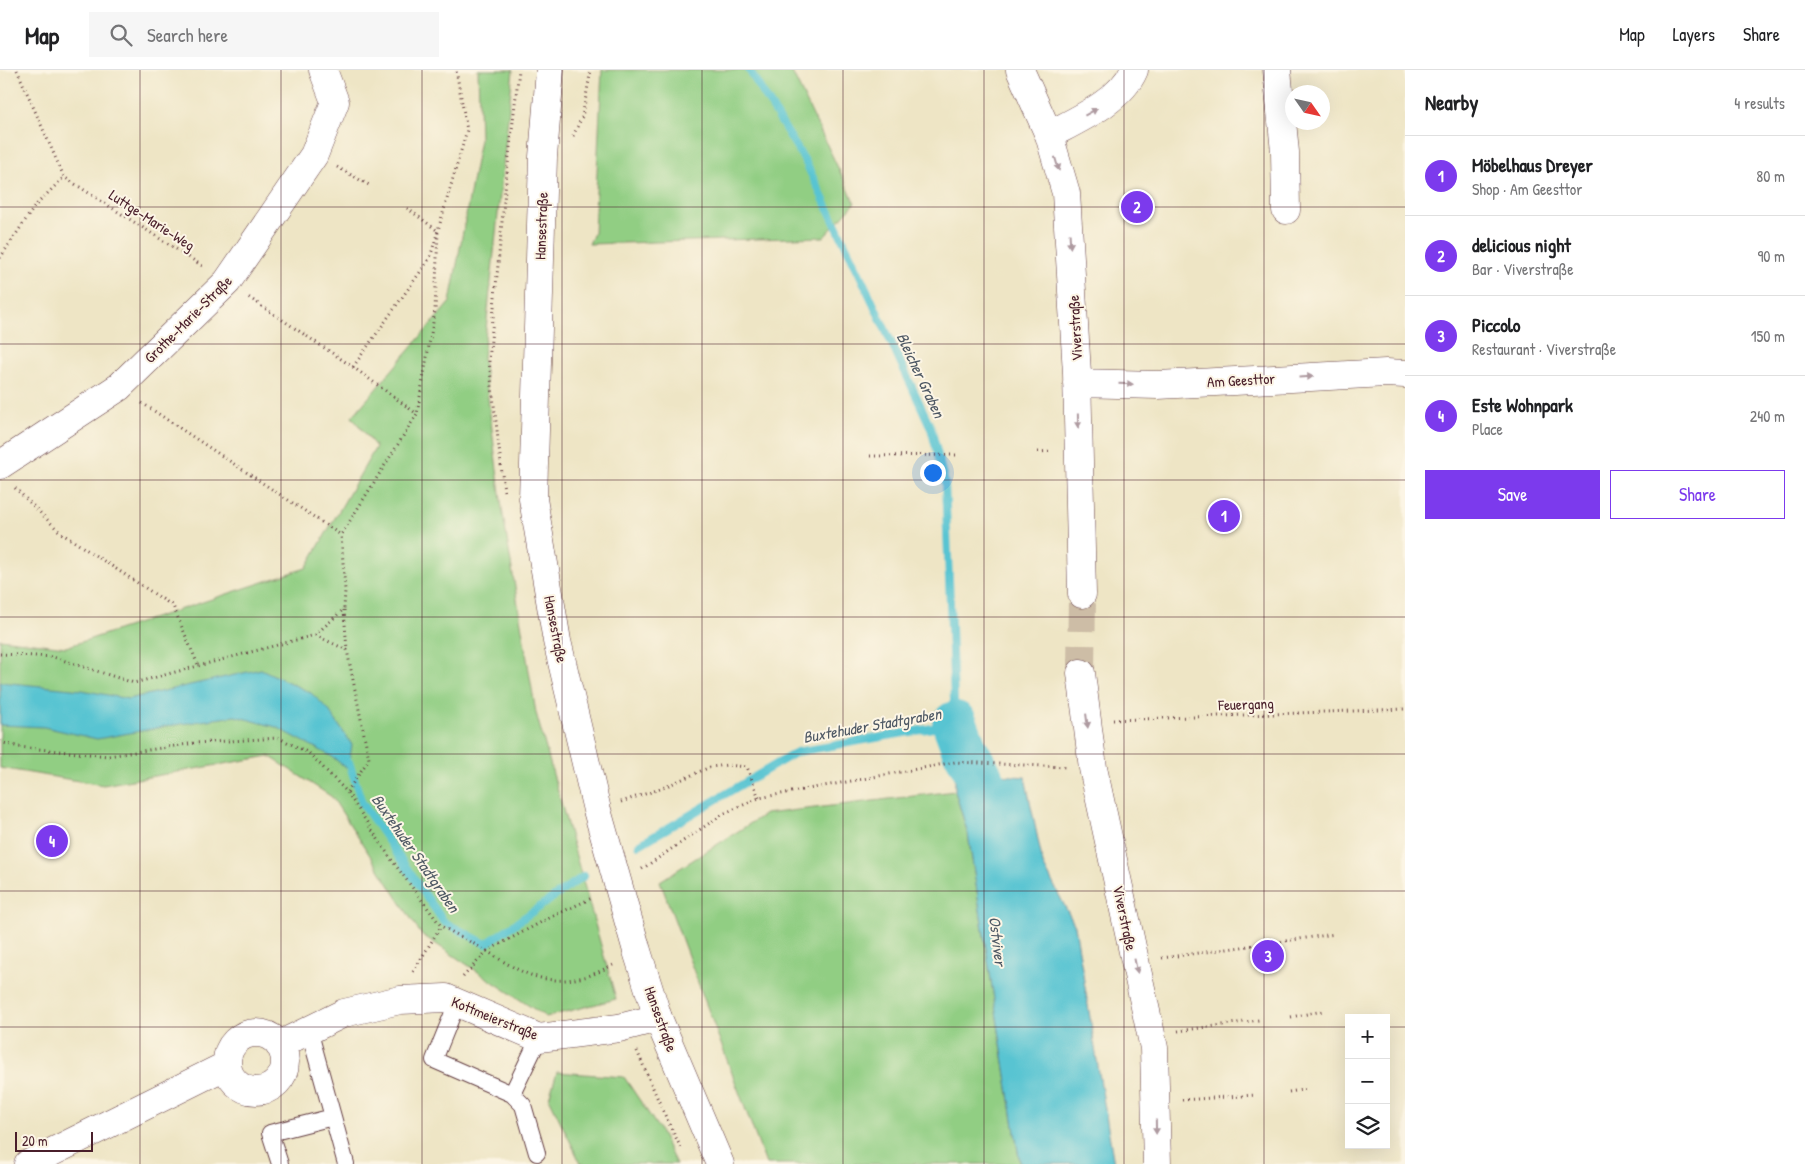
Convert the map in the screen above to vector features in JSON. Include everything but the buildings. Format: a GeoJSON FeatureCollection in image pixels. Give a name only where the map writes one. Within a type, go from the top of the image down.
{"type":"FeatureCollection","features":[{"type":"Feature","properties":{"kind":"street","name":"Grothe-Marie-Straße"},"geometry":{"type":"LineString","coordinates":[[7,476],[119,387],[227,282],[314,156],[335,102],[323,70]]}},
{"type":"Feature","properties":{"kind":"street","name":"Hansestraße"},"geometry":{"type":"LineString","coordinates":[[550,70],[543,157],[533,499],[556,641],[596,810],[658,1018],[720,1164]]}},
{"type":"Feature","properties":{"kind":"street","name":"Viverstraße"},"geometry":{"type":"LineString","coordinates":[[1020,70],[1049,135],[1066,193],[1078,383],[1082,594]]}},
{"type":"Feature","properties":{"kind":"street"},"geometry":{"type":"LineString","coordinates":[[1049,135],[1107,103],[1131,77],[1134,70]]}},
{"type":"Feature","properties":{"kind":"street"},"geometry":{"type":"LineString","coordinates":[[1277,70],[1285,152],[1286,210]]}},
{"type":"Feature","properties":{"kind":"street","name":"Am Geesttor"},"geometry":{"type":"LineString","coordinates":[[1078,383],[1158,385],[1386,373],[1405,374]]}},
{"type":"Feature","properties":{"kind":"street","name":"Viverstraße"},"geometry":{"type":"LineString","coordinates":[[1081,673],[1093,768],[1154,1048],[1157,1164]]}},
{"type":"Feature","properties":{"kind":"street","name":"Kottmeierstraße"},"geometry":{"type":"LineString","coordinates":[[279,1045],[344,1013],[400,1000],[452,1000],[539,1038],[619,1028],[658,1018]]}},
{"type":"Feature","properties":{"kind":"street"},"geometry":{"type":"LineString","coordinates":[[253,1033],[263,1034],[272,1038],[279,1045],[284,1059],[284,1069],[276,1082],[268,1088],[254,1090],[240,1086],[230,1074],[227,1065],[229,1050],[243,1036],[253,1033]]}},
{"type":"Feature","properties":{"kind":"street"},"geometry":{"type":"LineString","coordinates":[[28,1164],[227,1065]]}},
{"type":"Feature","properties":{"kind":"lane"},"geometry":{"type":"LineString","coordinates":[[452,1000],[434,1060],[512,1094],[523,1105],[537,1153]]}},
{"type":"Feature","properties":{"kind":"lane"},"geometry":{"type":"LineString","coordinates":[[309,1030],[346,1164]]}},
{"type":"Feature","properties":{"kind":"lane"},"geometry":{"type":"LineString","coordinates":[[512,1094],[539,1038]]}},
{"type":"Feature","properties":{"kind":"lane"},"geometry":{"type":"LineString","coordinates":[[280,1164],[270,1133],[334,1117]]}},
{"type":"Feature","properties":{"kind":"path"},"geometry":{"type":"LineString","coordinates":[[0,258],[35,206],[64,176],[17,70]]}},
{"type":"Feature","properties":{"kind":"path"},"geometry":{"type":"LineString","coordinates":[[353,368],[430,258],[467,130],[455,70]]}},
{"type":"Feature","properties":{"kind":"path"},"geometry":{"type":"LineString","coordinates":[[571,141],[582,117],[592,70]]}},
{"type":"Feature","properties":{"kind":"path"},"geometry":{"type":"LineString","coordinates":[[314,156],[370,185]]}},
{"type":"Feature","properties":{"kind":"path","name":"Luttge-Marie-Weg"},"geometry":{"type":"LineString","coordinates":[[64,176],[227,282],[417,414]]}},
{"type":"Feature","properties":{"kind":"path"},"geometry":{"type":"LineString","coordinates":[[407,208],[438,230]]}},
{"type":"Feature","properties":{"kind":"path"},"geometry":{"type":"LineString","coordinates":[[347,792],[369,759],[347,650],[341,535],[417,414],[435,311],[438,230]]}},
{"type":"Feature","properties":{"kind":"path"},"geometry":{"type":"LineString","coordinates":[[119,387],[341,535]]}},
{"type":"Feature","properties":{"kind":"path"},"geometry":{"type":"LineString","coordinates":[[870,456],[958,455]]}},
{"type":"Feature","properties":{"kind":"path"},"geometry":{"type":"LineString","coordinates":[[7,476],[60,532],[173,606],[198,666]]}},
{"type":"Feature","properties":{"kind":"path"},"geometry":{"type":"LineString","coordinates":[[0,654],[53,657],[134,683],[315,635],[344,609]]}},
{"type":"Feature","properties":{"kind":"path"},"geometry":{"type":"LineString","coordinates":[[315,635],[347,650]]}},
{"type":"Feature","properties":{"kind":"path","name":"Feuergang"},"geometry":{"type":"LineString","coordinates":[[1088,721],[1405,709]]}},
{"type":"Feature","properties":{"kind":"path"},"geometry":{"type":"LineString","coordinates":[[0,742],[19,747],[108,756],[195,743],[279,738],[309,753],[347,792],[391,859],[441,926],[487,951],[508,965],[533,977],[558,982],[586,977],[618,963],[637,951]]}},
{"type":"Feature","properties":{"kind":"path"},"geometry":{"type":"LineString","coordinates":[[641,870],[723,814],[759,798],[955,762],[1093,768]]}},
{"type":"Feature","properties":{"kind":"path"},"geometry":{"type":"LineString","coordinates":[[596,810],[660,789],[710,767],[728,764],[747,767],[759,798]]}},
{"type":"Feature","properties":{"kind":"path"},"geometry":{"type":"LineString","coordinates":[[452,1000],[487,951],[551,917],[592,898]]}},
{"type":"Feature","properties":{"kind":"path"},"geometry":{"type":"LineString","coordinates":[[400,1000],[415,967],[441,926]]}},
{"type":"Feature","properties":{"kind":"path"},"geometry":{"type":"LineString","coordinates":[[1135,961],[1335,934]]}},
{"type":"Feature","properties":{"kind":"path"},"geometry":{"type":"LineString","coordinates":[[1290,1017],[1323,1011]]}},
{"type":"Feature","properties":{"kind":"path"},"geometry":{"type":"LineString","coordinates":[[1151,1035],[1259,1020]]}},
{"type":"Feature","properties":{"kind":"path"},"geometry":{"type":"LineString","coordinates":[[1289,1092],[1308,1089]]}},
{"type":"Feature","properties":{"kind":"path"},"geometry":{"type":"LineString","coordinates":[[1155,1101],[1256,1094]]}},
{"type":"Feature","properties":{"kind":"green space"},"geometry":{"type":"Polygon","coordinates":[[[478,70],[513,70],[483,358],[502,509],[536,713],[616,999],[546,1017],[421,934],[332,797],[269,756],[103,785],[0,768],[0,639],[66,647],[306,568],[376,447],[352,417],[450,302],[480,139],[478,70]]]}},
{"type":"Feature","properties":{"kind":"green space"},"geometry":{"type":"Polygon","coordinates":[[[602,70],[791,70],[855,203],[824,237],[589,244],[594,233],[602,70]]]}},
{"type":"Feature","properties":{"kind":"green space"},"geometry":{"type":"Polygon","coordinates":[[[955,791],[968,834],[1020,1164],[766,1164],[660,881],[765,814],[955,791]]]}},
{"type":"Feature","properties":{"kind":"green space"},"geometry":{"type":"Polygon","coordinates":[[[557,1072],[624,1077],[659,1129],[676,1164],[581,1164],[549,1098],[557,1072]]]}},
{"type":"Feature","properties":{"kind":"water"},"geometry":{"type":"Polygon","coordinates":[[[261,669],[311,693],[328,709],[352,745],[348,769],[331,756],[276,727],[235,716],[97,739],[44,727],[0,725],[0,682],[82,690],[128,699],[261,669]]]}},
{"type":"Feature","properties":{"kind":"water"},"geometry":{"type":"Polygon","coordinates":[[[964,772],[1025,777],[1043,864],[1075,926],[1114,1164],[1020,1164],[968,834],[955,791],[955,778],[964,772]]]}},
{"type":"Feature","properties":{"kind":"waterway","name":"Bleicher Graben"},"geometry":{"type":"LineString","coordinates":[[639,845],[797,752],[955,724],[945,483],[931,428],[805,161],[749,70]]}},
{"type":"Feature","properties":{"kind":"waterway","name":"Ostviver"},"geometry":{"type":"LineString","coordinates":[[955,724],[964,748],[985,786],[995,833]]}},
{"type":"Feature","properties":{"kind":"waterway","name":"Buxtehuder Stadtgraben"},"geometry":{"type":"LineString","coordinates":[[342,757],[349,762],[362,803],[444,922],[486,944],[584,876]]}},
{"type":"Feature","properties":{"kind":"tunnel"},"geometry":{"type":"LineString","coordinates":[[1081,673],[1082,594]]}},
{"type":"Feature","properties":{"kind":"place","name":"delicious night"},"geometry":{"type":"Point","coordinates":[1137,207]}},
{"type":"Feature","properties":{"kind":"place","name":"Möbelhaus Dreyer"},"geometry":{"type":"Point","coordinates":[1224,516]}},
{"type":"Feature","properties":{"kind":"place","name":"Este Wohnpark"},"geometry":{"type":"Point","coordinates":[52,841]}},
{"type":"Feature","properties":{"kind":"place","name":"Piccolo"},"geometry":{"type":"Point","coordinates":[1268,956]}}]}
